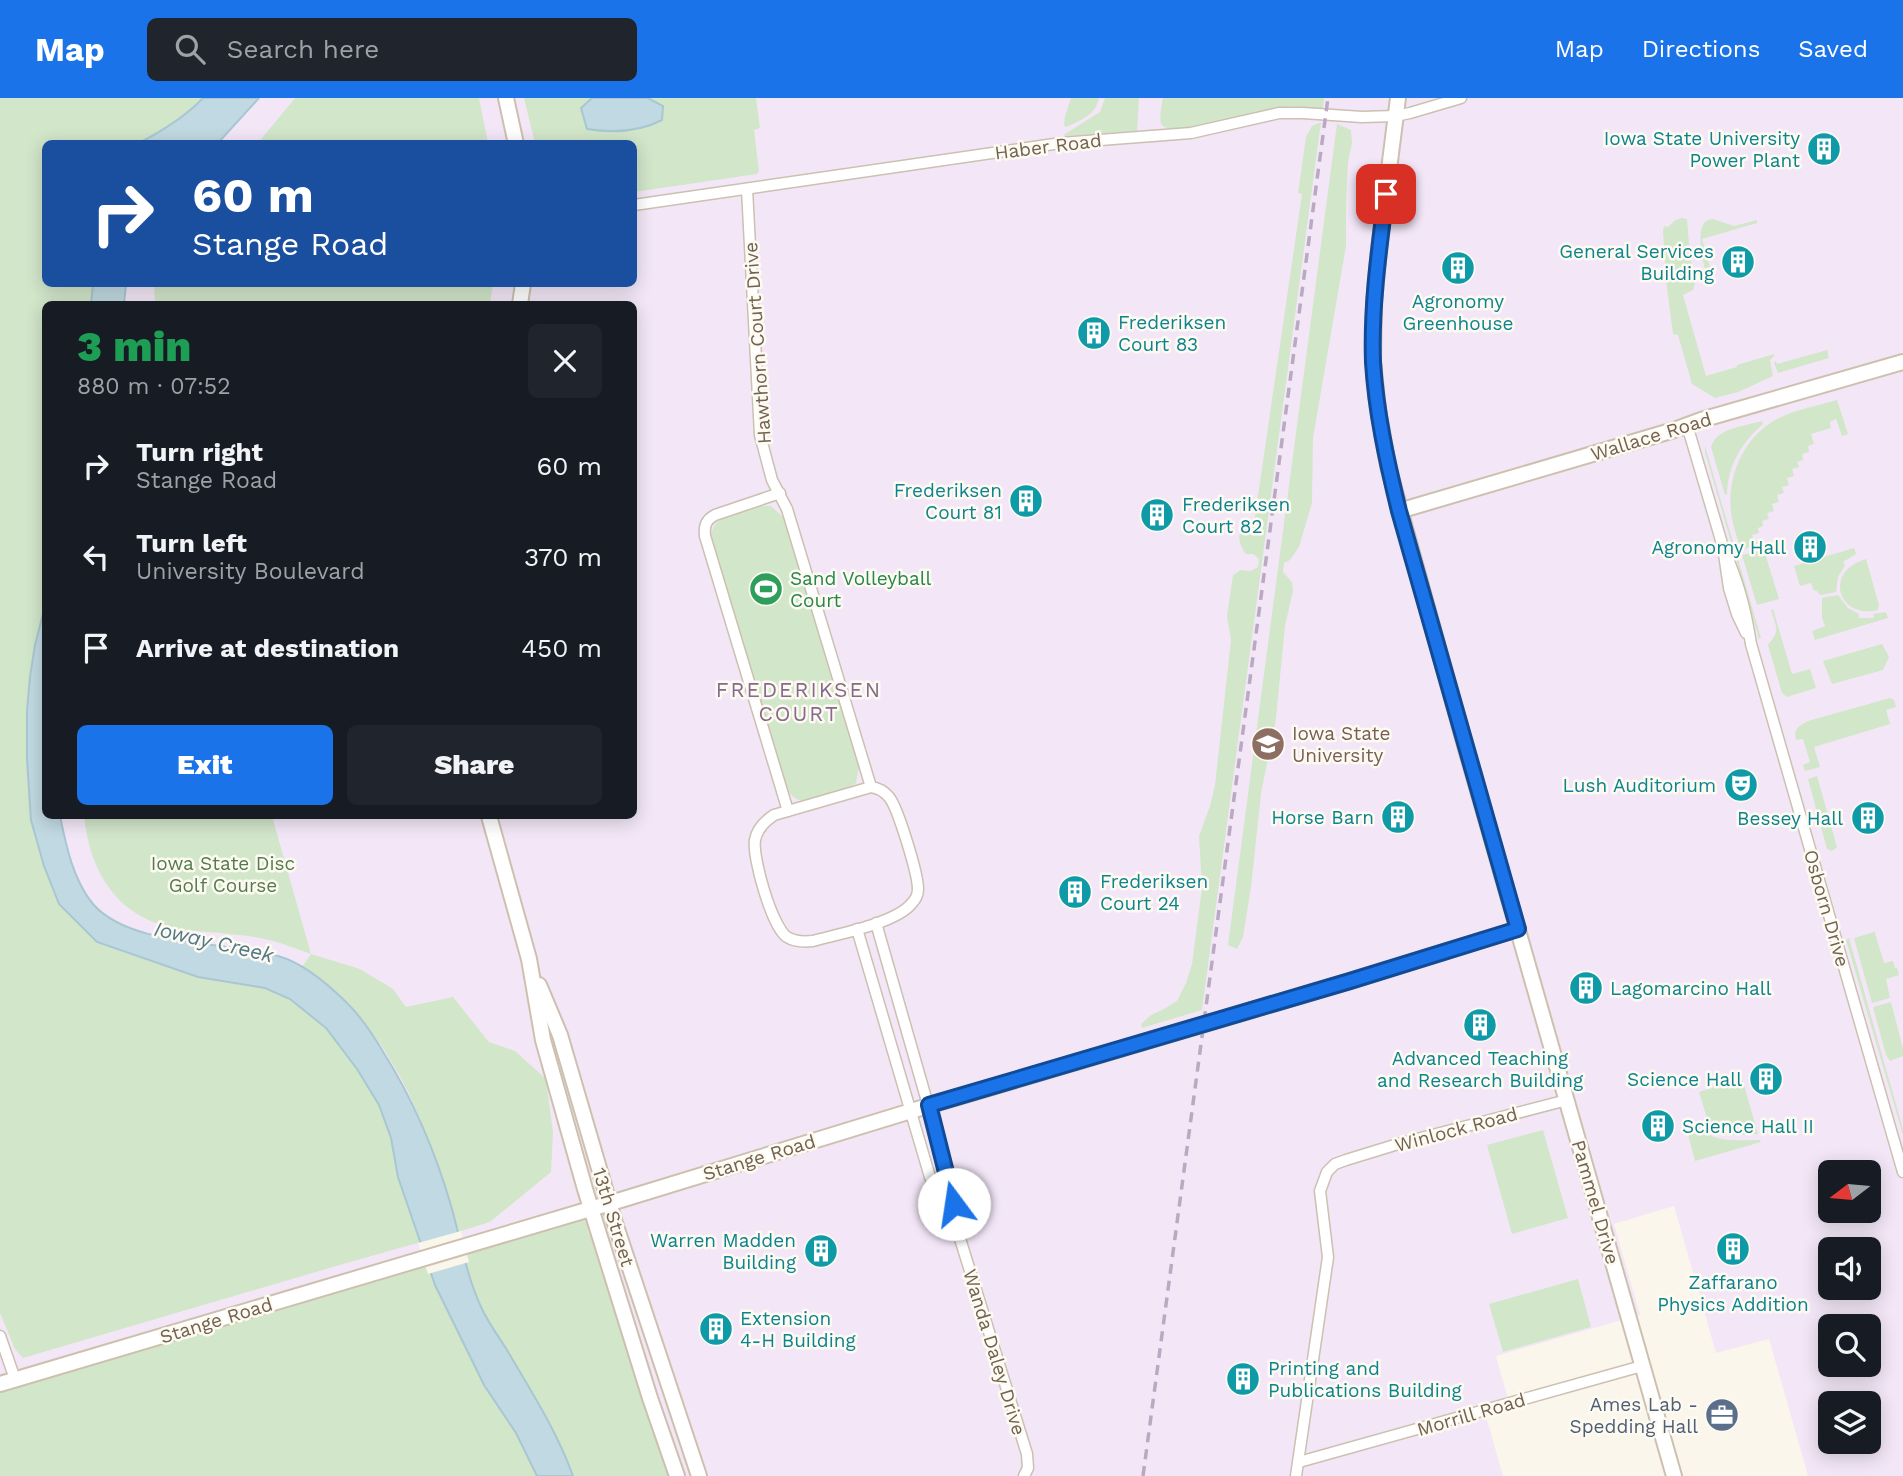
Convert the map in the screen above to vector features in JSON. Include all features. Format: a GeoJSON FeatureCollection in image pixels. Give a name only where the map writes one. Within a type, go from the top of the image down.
{"type":"FeatureCollection","features":[{"type":"Feature","properties":{"kind":"main road"},"geometry":{"type":"LineString","coordinates":[[506,98],[515,140]]}},
{"type":"Feature","properties":{"kind":"main road","name":"Pammel Drive"},"geometry":{"type":"LineString","coordinates":[[1398,98],[1374,303],[1373,361],[1388,466],[1674,1476]]}},
{"type":"Feature","properties":{"kind":"main road","name":"Wallace Road"},"geometry":{"type":"LineString","coordinates":[[1399,511],[1903,362]]}},
{"type":"Feature","properties":{"kind":"main road","name":"13th Street"},"geometry":{"type":"LineString","coordinates":[[490,819],[529,959],[543,1040],[591,1209],[677,1476]]}},
{"type":"Feature","properties":{"kind":"main road","name":"Stange Road"},"geometry":{"type":"LineString","coordinates":[[0,1384],[610,1204],[929,1105],[1518,929]]}},
{"type":"Feature","properties":{"kind":"main road","name":"13th Street"},"geometry":{"type":"LineString","coordinates":[[529,959],[560,1035],[610,1204],[699,1476]]}},
{"type":"Feature","properties":{"kind":"street","name":"Haber Road"},"geometry":{"type":"LineString","coordinates":[[637,205],[1061,143],[1191,133],[1279,113],[1395,116],[1461,98]]}},
{"type":"Feature","properties":{"kind":"street","name":"Hawthorn Court Drive"},"geometry":{"type":"LineString","coordinates":[[747,189],[760,435],[772,480],[787,509],[871,788]]}},
{"type":"Feature","properties":{"kind":"street","name":"Osborn Drive"},"geometry":{"type":"LineString","coordinates":[[1687,425],[1723,547],[1734,606],[1751,644],[1903,1172]]}},
{"type":"Feature","properties":{"kind":"street"},"geometry":{"type":"LineString","coordinates":[[780,493],[715,515],[705,524],[705,536],[788,811]]}},
{"type":"Feature","properties":{"kind":"street"},"geometry":{"type":"LineString","coordinates":[[871,788],[884,792],[894,804],[918,887],[917,896],[904,911],[876,923],[813,941],[801,942],[788,938],[775,922],[758,867],[755,842],[758,833],[769,818],[871,788]]}},
{"type":"Feature","properties":{"kind":"street"},"geometry":{"type":"LineString","coordinates":[[876,923],[929,1105],[954,1204],[957,1229]]}},
{"type":"Feature","properties":{"kind":"street"},"geometry":{"type":"LineString","coordinates":[[857,929],[911,1111]]}},
{"type":"Feature","properties":{"kind":"street","name":"Winlock Road"},"geometry":{"type":"LineString","coordinates":[[1298,1462],[1328,1257],[1320,1191],[1327,1172],[1335,1164],[1398,1144],[1567,1100]]}},
{"type":"Feature","properties":{"kind":"street","name":"Wanda Daley Drive"},"geometry":{"type":"LineString","coordinates":[[911,1111],[930,1177],[943,1208],[957,1229],[1027,1454],[1028,1468],[1024,1476]]}},
{"type":"Feature","properties":{"kind":"street"},"geometry":{"type":"LineString","coordinates":[[0,1336],[15,1379]]}},
{"type":"Feature","properties":{"kind":"street","name":"Morrill Road"},"geometry":{"type":"LineString","coordinates":[[1298,1462],[1642,1366]]}},
{"type":"Feature","properties":{"kind":"street"},"geometry":{"type":"LineString","coordinates":[[1296,1476],[1298,1462]]}},
{"type":"Feature","properties":{"kind":"shaded area","name":"Iowa State University"},"geometry":{"type":"Polygon","coordinates":[[[259,98],[1903,98],[1903,1476],[1808,1476],[1769,1339],[1716,1353],[1674,1206],[1614,1224],[1640,1315],[1496,1356],[1511,1409],[1486,1416],[1503,1476],[0,1476],[0,673],[42,660],[42,819],[637,819],[637,301],[124,301],[126,287],[637,287],[637,140],[221,140],[259,98]]]}},
{"type":"Feature","properties":{"kind":"green space"},"geometry":{"type":"Polygon","coordinates":[[[0,98],[203,98],[173,123],[144,140],[42,140],[42,287],[93,287],[91,301],[42,301],[42,620],[35,645],[27,711],[31,820],[44,866],[59,904],[97,942],[198,977],[265,988],[290,999],[326,1028],[357,1069],[379,1105],[391,1138],[398,1177],[421,1242],[23,1358],[15,1349],[0,1313],[0,98]]]}},
{"type":"Feature","properties":{"kind":"green space"},"geometry":{"type":"Polygon","coordinates":[[[295,98],[479,98],[487,140],[260,140],[295,98]]]}},
{"type":"Feature","properties":{"kind":"green space"},"geometry":{"type":"Polygon","coordinates":[[[524,98],[756,98],[760,128],[754,130],[759,171],[757,174],[637,192],[637,140],[534,140],[524,98]]]}},
{"type":"Feature","properties":{"kind":"green space"},"geometry":{"type":"Polygon","coordinates":[[[1071,98],[1099,98],[1091,113],[1066,127],[1065,116],[1071,98]]]}},
{"type":"Feature","properties":{"kind":"green space"},"geometry":{"type":"Polygon","coordinates":[[[1105,98],[1139,98],[1137,131],[1064,136],[1100,112],[1105,98]]]}},
{"type":"Feature","properties":{"kind":"green space"},"geometry":{"type":"Polygon","coordinates":[[[1163,98],[1324,98],[1323,109],[1285,107],[1200,126],[1169,128],[1161,122],[1163,98]]]}},
{"type":"Feature","properties":{"kind":"green space"},"geometry":{"type":"Polygon","coordinates":[[[1321,122],[1202,1010],[1142,1028],[1141,1024],[1151,1015],[1177,1001],[1192,964],[1202,888],[1199,836],[1215,785],[1231,640],[1227,616],[1233,575],[1241,570],[1251,571],[1258,567],[1259,559],[1253,554],[1246,554],[1240,542],[1240,535],[1244,522],[1254,523],[1302,194],[1298,193],[1306,137],[1312,126],[1321,122]]]}},
{"type":"Feature","properties":{"kind":"green space"},"geometry":{"type":"Polygon","coordinates":[[[1337,124],[1351,130],[1352,143],[1348,162],[1346,246],[1313,438],[1312,503],[1299,547],[1290,560],[1284,563],[1283,572],[1292,582],[1293,591],[1285,626],[1276,718],[1261,794],[1251,887],[1243,937],[1237,949],[1228,945],[1337,124]]]}},
{"type":"Feature","properties":{"kind":"green space"},"geometry":{"type":"Polygon","coordinates":[[[1681,218],[1687,219],[1695,283],[1693,290],[1683,295],[1706,376],[1774,354],[1770,360],[1773,376],[1738,392],[1715,398],[1692,384],[1678,335],[1673,334],[1663,231],[1664,226],[1668,227],[1681,218]]]}},
{"type":"Feature","properties":{"kind":"green space"},"geometry":{"type":"Polygon","coordinates":[[[1713,219],[1734,226],[1757,220],[1757,223],[1702,239],[1715,285],[1709,284],[1700,237],[1704,223],[1713,219]]]}},
{"type":"Feature","properties":{"kind":"green space"},"geometry":{"type":"Polygon","coordinates":[[[154,287],[493,287],[490,301],[155,301],[154,287]]]}},
{"type":"Feature","properties":{"kind":"green space"},"geometry":{"type":"Polygon","coordinates":[[[1827,350],[1829,358],[1778,373],[1774,363],[1776,361],[1777,364],[1827,350]]]}},
{"type":"Feature","properties":{"kind":"green space"},"geometry":{"type":"Polygon","coordinates":[[[1837,400],[1848,434],[1842,436],[1836,419],[1830,422],[1831,428],[1811,434],[1814,444],[1808,446],[1809,452],[1802,454],[1803,460],[1797,462],[1799,467],[1792,469],[1794,476],[1787,478],[1789,485],[1782,487],[1784,493],[1777,495],[1779,502],[1772,504],[1774,511],[1767,513],[1769,519],[1762,521],[1763,526],[1758,528],[1759,533],[1752,535],[1754,541],[1761,540],[1762,544],[1741,550],[1730,505],[1734,476],[1745,450],[1763,428],[1775,420],[1837,400]]]}},
{"type":"Feature","properties":{"kind":"green space"},"geometry":{"type":"Polygon","coordinates":[[[1762,421],[1763,424],[1749,438],[1733,464],[1725,495],[1711,447],[1714,441],[1732,429],[1762,421]]]}},
{"type":"Feature","properties":{"kind":"green space"},"geometry":{"type":"Polygon","coordinates":[[[1705,446],[1761,638],[1759,639],[1705,452],[1705,446]]]}},
{"type":"Feature","properties":{"kind":"green space"},"geometry":{"type":"Polygon","coordinates":[[[760,506],[771,506],[784,518],[859,766],[856,783],[812,800],[797,799],[786,788],[711,538],[712,530],[722,519],[760,506]]]}},
{"type":"Feature","properties":{"kind":"green space"},"geometry":{"type":"Polygon","coordinates":[[[1854,548],[1856,554],[1843,562],[1845,565],[1838,577],[1836,592],[1820,595],[1814,591],[1811,583],[1800,586],[1794,566],[1854,548]]]}},
{"type":"Feature","properties":{"kind":"green space"},"geometry":{"type":"Polygon","coordinates":[[[1764,550],[1779,599],[1757,605],[1742,555],[1764,550]]]}},
{"type":"Feature","properties":{"kind":"green space"},"geometry":{"type":"Polygon","coordinates":[[[1866,559],[1879,605],[1878,610],[1864,611],[1853,608],[1845,602],[1841,593],[1840,583],[1844,574],[1852,565],[1866,559]]]}},
{"type":"Feature","properties":{"kind":"green space"},"geometry":{"type":"Polygon","coordinates":[[[1838,595],[1848,608],[1859,614],[1859,618],[1873,618],[1873,614],[1886,612],[1888,618],[1815,640],[1812,631],[1825,626],[1822,618],[1822,598],[1838,595]]]}},
{"type":"Feature","properties":{"kind":"green space"},"geometry":{"type":"Polygon","coordinates":[[[1773,609],[1792,674],[1810,669],[1816,688],[1787,697],[1782,693],[1768,645],[1776,632],[1771,610],[1773,609]]]}},
{"type":"Feature","properties":{"kind":"green space"},"geometry":{"type":"Polygon","coordinates":[[[1882,644],[1889,657],[1883,670],[1832,684],[1823,661],[1882,644]]]}},
{"type":"Feature","properties":{"kind":"green space"},"geometry":{"type":"Polygon","coordinates":[[[1890,698],[1894,700],[1896,707],[1886,710],[1890,724],[1814,747],[1820,767],[1805,771],[1803,765],[1810,762],[1803,739],[1796,740],[1795,733],[1799,726],[1808,721],[1890,698]]]}},
{"type":"Feature","properties":{"kind":"green space"},"geometry":{"type":"Polygon","coordinates":[[[1817,776],[1837,847],[1832,851],[1827,849],[1808,779],[1817,776]]]}},
{"type":"Feature","properties":{"kind":"green space","name":"Iowa State Disc Golf Course"},"geometry":{"type":"Polygon","coordinates":[[[84,819],[273,819],[311,954],[265,939],[179,929],[158,924],[139,915],[111,890],[101,874],[87,837],[84,819]]]}},
{"type":"Feature","properties":{"kind":"green space"},"geometry":{"type":"Polygon","coordinates":[[[1874,930],[1884,963],[1893,961],[1899,975],[1886,979],[1890,998],[1872,1003],[1854,938],[1874,930]]]}},
{"type":"Feature","properties":{"kind":"green space"},"geometry":{"type":"Polygon","coordinates":[[[1849,938],[1903,1129],[1903,1135],[1846,940],[1849,938]]]}},
{"type":"Feature","properties":{"kind":"green space"},"geometry":{"type":"Polygon","coordinates":[[[311,954],[360,969],[393,989],[406,1007],[453,997],[489,1042],[515,1051],[546,1079],[553,1133],[551,1172],[490,1222],[458,1232],[429,1142],[403,1082],[369,1028],[349,1005],[302,967],[311,954]]]}},
{"type":"Feature","properties":{"kind":"green space"},"geometry":{"type":"Polygon","coordinates":[[[1891,1002],[1903,1056],[1890,1061],[1873,1007],[1891,1002]]]}},
{"type":"Feature","properties":{"kind":"green space"},"geometry":{"type":"Polygon","coordinates":[[[1742,1078],[1758,1134],[1731,1135],[1711,1131],[1699,1092],[1742,1078]]]}},
{"type":"Feature","properties":{"kind":"green space"},"geometry":{"type":"Polygon","coordinates":[[[1702,1126],[1711,1136],[1761,1142],[1695,1161],[1687,1131],[1702,1126]]]}},
{"type":"Feature","properties":{"kind":"green space"},"geometry":{"type":"Polygon","coordinates":[[[1543,1130],[1568,1218],[1512,1234],[1487,1145],[1543,1130]]]}},
{"type":"Feature","properties":{"kind":"green space"},"geometry":{"type":"Polygon","coordinates":[[[591,1209],[588,1232],[670,1476],[0,1476],[0,1384],[591,1209]]]}},
{"type":"Feature","properties":{"kind":"green space"},"geometry":{"type":"Polygon","coordinates":[[[1578,1279],[1591,1327],[1503,1352],[1489,1304],[1578,1279]]]}},
{"type":"Feature","properties":{"kind":"water"},"geometry":{"type":"Polygon","coordinates":[[[203,98],[259,98],[221,140],[145,140],[189,111],[203,98]]]}},
{"type":"Feature","properties":{"kind":"water"},"geometry":{"type":"Polygon","coordinates":[[[592,98],[648,98],[663,106],[662,120],[625,130],[587,129],[581,108],[592,98]]]}},
{"type":"Feature","properties":{"kind":"water"},"geometry":{"type":"Polygon","coordinates":[[[93,287],[126,287],[124,301],[91,301],[93,287]]]}},
{"type":"Feature","properties":{"kind":"water","name":"Ioway Creek"},"geometry":{"type":"Polygon","coordinates":[[[42,618],[42,819],[61,819],[71,862],[86,895],[109,918],[130,928],[154,935],[257,951],[287,959],[324,982],[357,1014],[378,1044],[414,1107],[446,1188],[477,1297],[543,1412],[573,1476],[537,1476],[516,1433],[484,1385],[435,1285],[398,1177],[391,1138],[379,1105],[357,1069],[326,1028],[290,999],[265,988],[198,977],[97,942],[59,904],[44,866],[31,820],[27,711],[35,645],[42,618]]]}},
{"type":"Feature","properties":{"kind":"pier"},"geometry":{"type":"Polygon","coordinates":[[[461,1231],[469,1262],[428,1274],[418,1243],[461,1231]]]}},
{"type":"Feature","properties":{"kind":"railway"},"geometry":{"type":"LineString","coordinates":[[1143,1476],[1328,98]]}},
{"type":"Feature","properties":{"kind":"place","name":"Iowa State University Power Plant"},"geometry":{"type":"Point","coordinates":[1824,149]}},
{"type":"Feature","properties":{"kind":"place","name":"General Services Building"},"geometry":{"type":"Point","coordinates":[1738,262]}},
{"type":"Feature","properties":{"kind":"place","name":"Agronomy Greenhouse"},"geometry":{"type":"Point","coordinates":[1458,268]}},
{"type":"Feature","properties":{"kind":"place","name":"Frederiksen Court 83"},"geometry":{"type":"Point","coordinates":[1094,333]}},
{"type":"Feature","properties":{"kind":"place","name":"Frederiksen Court 81"},"geometry":{"type":"Point","coordinates":[1026,501]}},
{"type":"Feature","properties":{"kind":"place","name":"Frederiksen Court 82"},"geometry":{"type":"Point","coordinates":[1157,515]}},
{"type":"Feature","properties":{"kind":"place","name":"Agronomy Hall"},"geometry":{"type":"Point","coordinates":[1810,547]}},
{"type":"Feature","properties":{"kind":"place","name":"Sand Volleyball Court"},"geometry":{"type":"Point","coordinates":[766,589]}},
{"type":"Feature","properties":{"kind":"place","name":"Iowa State University"},"geometry":{"type":"Point","coordinates":[1268,744]}},
{"type":"Feature","properties":{"kind":"place","name":"Lush Auditorium"},"geometry":{"type":"Point","coordinates":[1741,785]}},
{"type":"Feature","properties":{"kind":"place","name":"Horse Barn"},"geometry":{"type":"Point","coordinates":[1398,817]}},
{"type":"Feature","properties":{"kind":"place","name":"Bessey Hall"},"geometry":{"type":"Point","coordinates":[1868,818]}},
{"type":"Feature","properties":{"kind":"place","name":"Frederiksen Court 24"},"geometry":{"type":"Point","coordinates":[1075,892]}},
{"type":"Feature","properties":{"kind":"place","name":"Lagomarcino Hall"},"geometry":{"type":"Point","coordinates":[1586,988]}},
{"type":"Feature","properties":{"kind":"place","name":"Advanced Teaching and Research Building"},"geometry":{"type":"Point","coordinates":[1480,1025]}},
{"type":"Feature","properties":{"kind":"place","name":"Science Hall"},"geometry":{"type":"Point","coordinates":[1766,1079]}},
{"type":"Feature","properties":{"kind":"place","name":"Science Hall II"},"geometry":{"type":"Point","coordinates":[1658,1126]}},
{"type":"Feature","properties":{"kind":"place","name":"Zaffarano Physics Addition"},"geometry":{"type":"Point","coordinates":[1733,1249]}},
{"type":"Feature","properties":{"kind":"place","name":"Warren Madden Building"},"geometry":{"type":"Point","coordinates":[821,1251]}},
{"type":"Feature","properties":{"kind":"place","name":"Extension 4-H Building"},"geometry":{"type":"Point","coordinates":[716,1329]}},
{"type":"Feature","properties":{"kind":"place","name":"Printing and Publications Building"},"geometry":{"type":"Point","coordinates":[1243,1379]}},
{"type":"Feature","properties":{"kind":"place","name":"Ames Lab - Spedding Hall"},"geometry":{"type":"Point","coordinates":[1722,1415]}},
{"type":"Feature","properties":{"kind":"district","name":"FREDERIKSEN COURT"},"geometry":{"type":"Point","coordinates":[799,702]}},
{"type":"Feature","properties":{"kind":"route"},"geometry":{"type":"LineString","coordinates":[[954,1204],[929,1105],[1518,929],[1388,466],[1373,361],[1374,303],[1386,194]]}}]}
